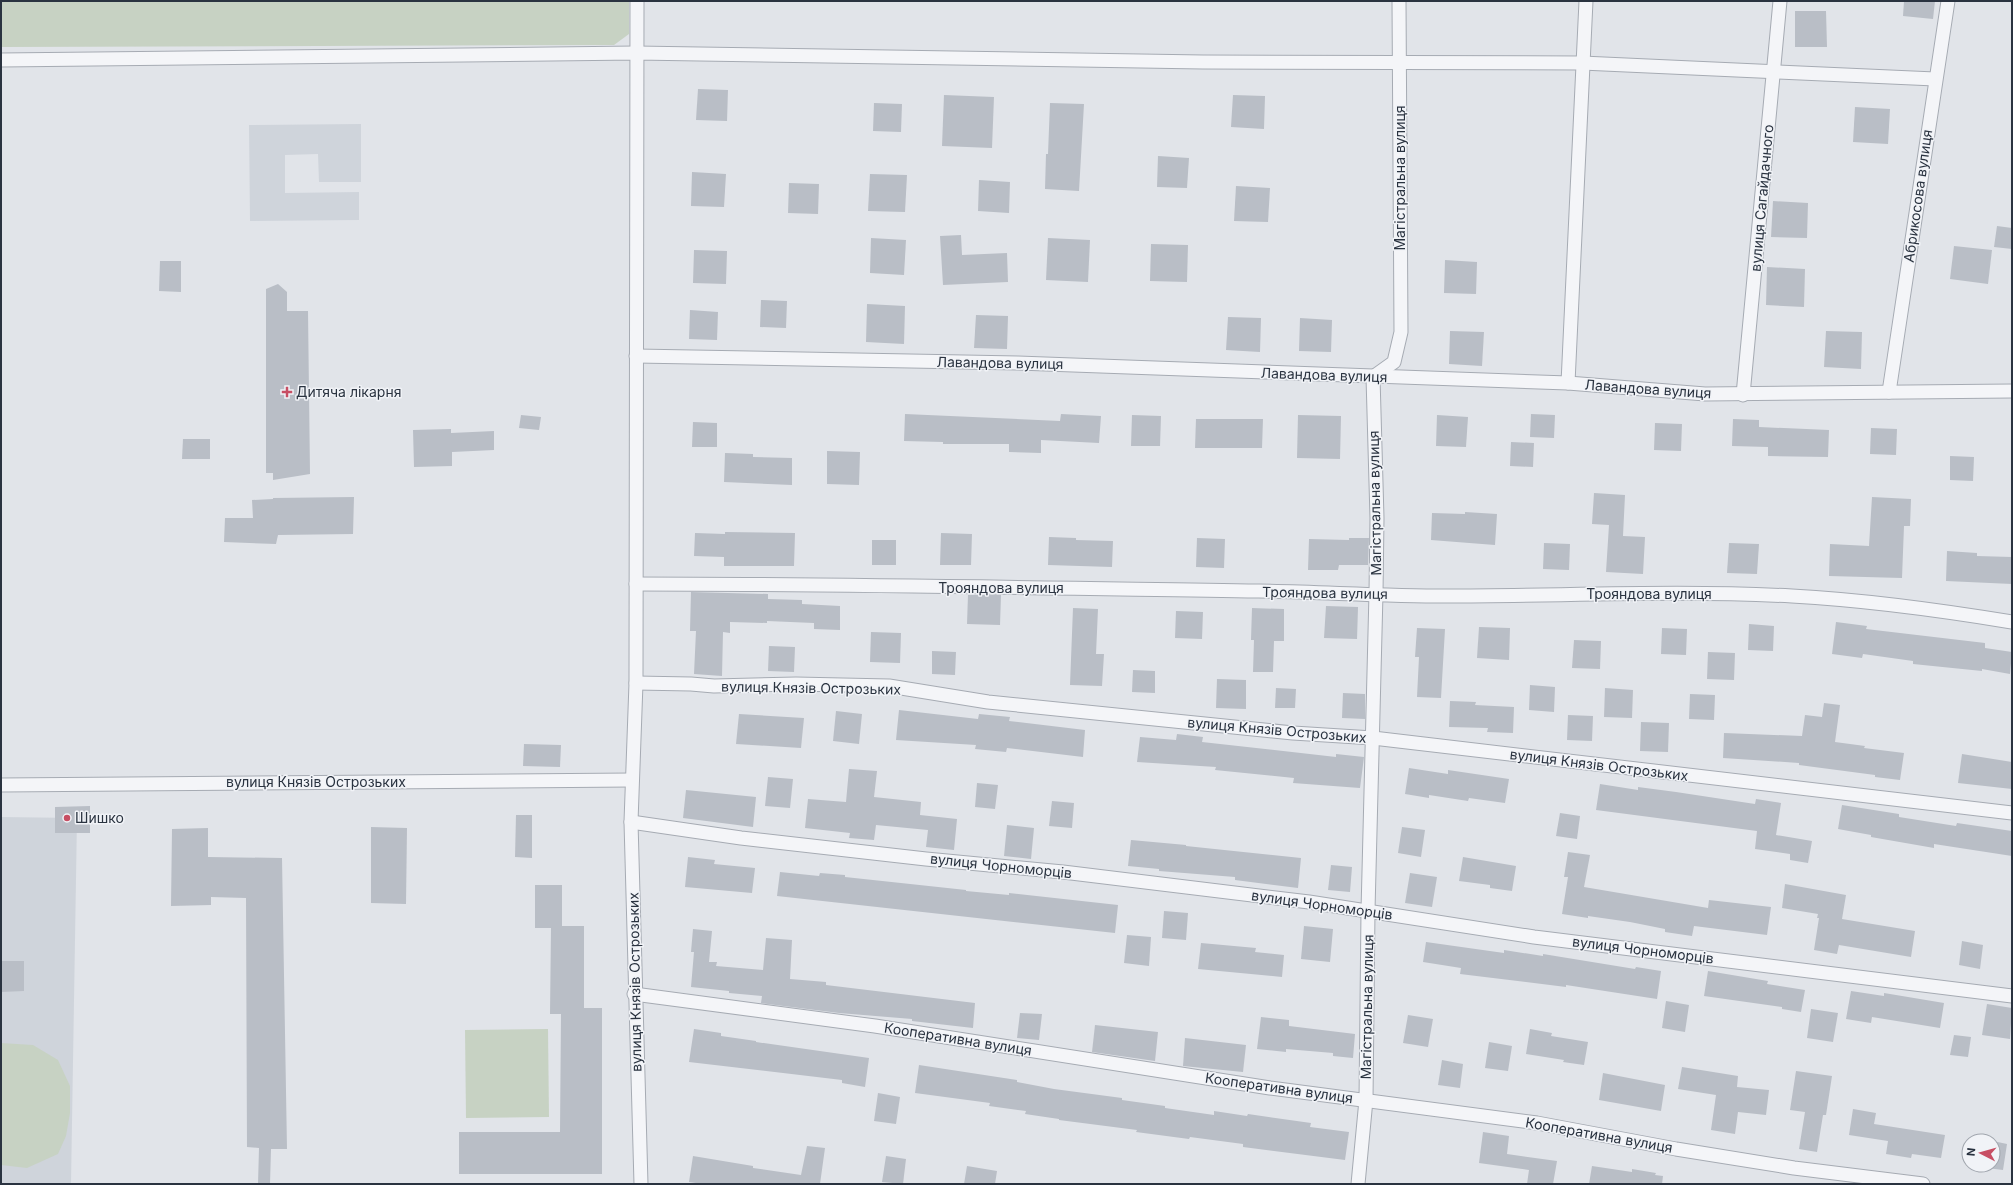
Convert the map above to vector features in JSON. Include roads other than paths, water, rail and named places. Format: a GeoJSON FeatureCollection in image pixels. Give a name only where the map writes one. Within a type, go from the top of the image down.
{"type":"FeatureCollection","features":[{"type":"Feature","properties":{"kind":"street"},"geometry":{"type":"LineString","coordinates":[[636,683],[637,1]]}},
{"type":"Feature","properties":{"kind":"street","name":"Магістральна вулиця"},"geometry":{"type":"LineString","coordinates":[[1358,1184],[1366,1100],[1368,912],[1376,593],[1377,518],[1373,377],[1394,362],[1401,332],[1399,1]]}},
{"type":"Feature","properties":{"kind":"street"},"geometry":{"type":"LineString","coordinates":[[1568,383],[1586,1]]}},
{"type":"Feature","properties":{"kind":"street","name":"вулиця Сагайдачного"},"geometry":{"type":"LineString","coordinates":[[1743,395],[1780,1]]}},
{"type":"Feature","properties":{"kind":"street","name":"Абрикосова вулиця"},"geometry":{"type":"LineString","coordinates":[[1889,392],[1948,1]]}},
{"type":"Feature","properties":{"kind":"street"},"geometry":{"type":"LineString","coordinates":[[1,60],[636,53],[1204,62],[1400,61],[1582,63],[1774,70],[1936,79]]}},
{"type":"Feature","properties":{"kind":"street","name":"Лавандова вулиця"},"geometry":{"type":"LineString","coordinates":[[636,356],[1018,363],[1568,383],[1705,394],[1743,395],[2012,391]]}},
{"type":"Feature","properties":{"kind":"street","name":"Трояндова вулиця"},"geometry":{"type":"LineString","coordinates":[[636,584],[848,584],[914,587],[1376,593],[1444,596],[1657,593],[1790,596],[1905,605],[2012,622]]}},
{"type":"Feature","properties":{"kind":"street","name":"вулиця Князів Острозьких"},"geometry":{"type":"LineString","coordinates":[[641,1184],[634,994],[631,822],[636,683],[714,686],[796,684],[889,686],[988,702],[1285,732],[1373,738],[2012,813]]}},
{"type":"Feature","properties":{"kind":"street","name":"вулиця Князів Острозьких"},"geometry":{"type":"LineString","coordinates":[[1,785],[632,780]]}},
{"type":"Feature","properties":{"kind":"street","name":"вулиця Чорноморців"},"geometry":{"type":"LineString","coordinates":[[631,822],[741,838],[926,859],[1063,872],[1368,912],[1534,937],[2012,996]]}},
{"type":"Feature","properties":{"kind":"street","name":"Кооперативна вулиця"},"geometry":{"type":"LineString","coordinates":[[634,994],[875,1026],[1270,1088],[1537,1123],[1676,1149],[1794,1168],[1923,1184]]}},
{"type":"Feature","properties":{"kind":"place","name":"Дитяча лікарня"},"geometry":{"type":"Point","coordinates":[287,392]}},
{"type":"Feature","properties":{"kind":"place","name":"Шишко"},"geometry":{"type":"Point","coordinates":[67,818]}}]}
